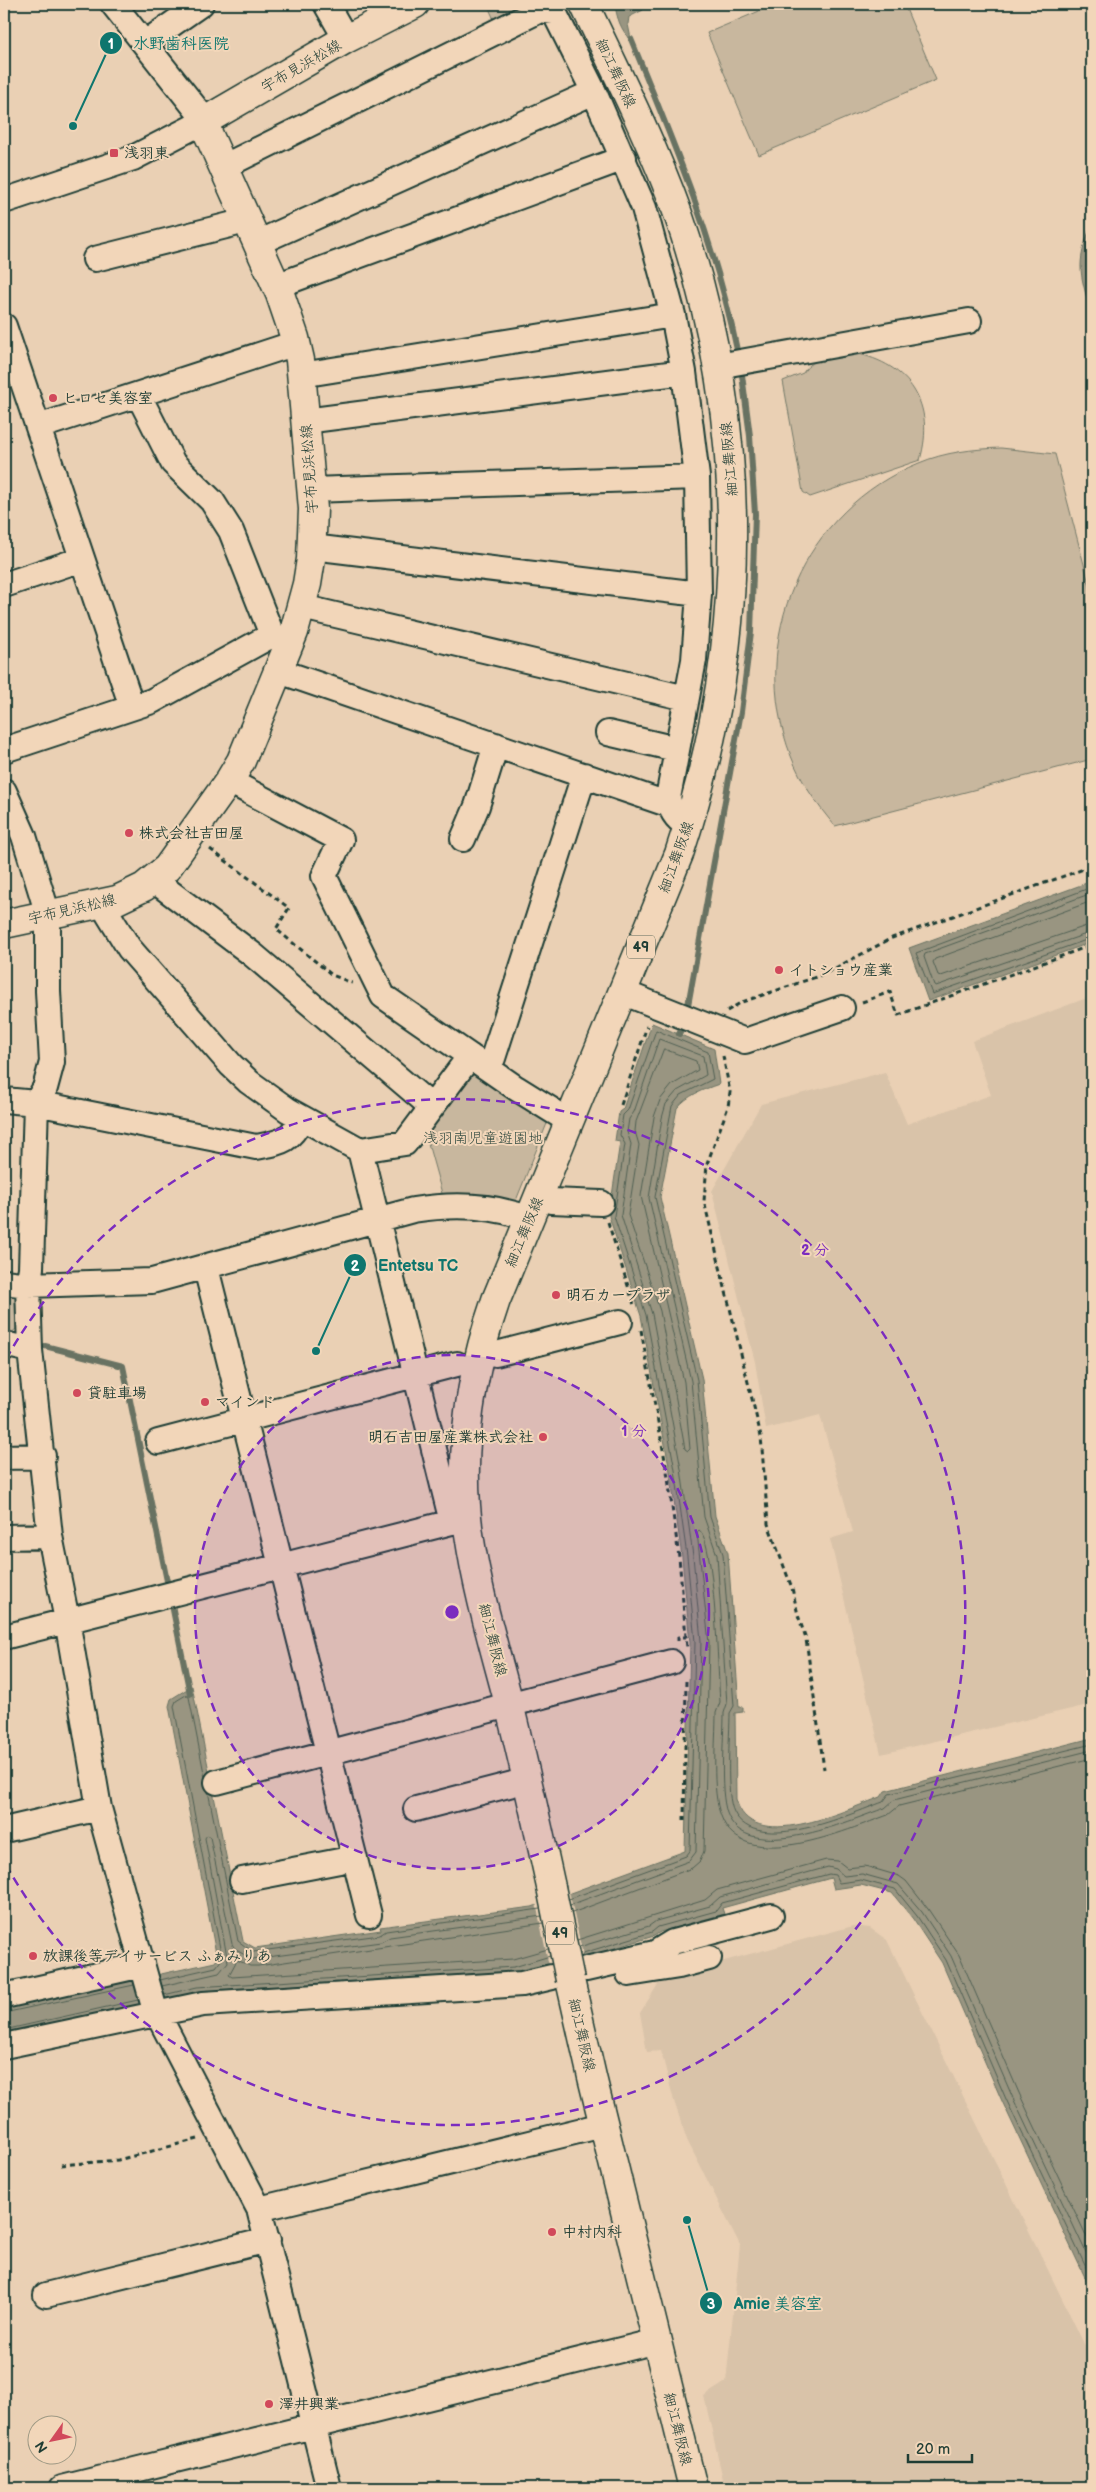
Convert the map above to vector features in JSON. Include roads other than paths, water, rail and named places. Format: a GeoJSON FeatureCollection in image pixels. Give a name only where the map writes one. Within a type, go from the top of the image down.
{"type":"FeatureCollection","features":[{"type":"Feature","properties":{"kind":"main road","name":"宇布見浜松線"},"geometry":{"type":"LineString","coordinates":[[4,924],[106,903],[131,894],[156,878],[191,835],[229,781],[250,740],[279,671],[281,639],[302,607],[312,547],[313,509],[301,375],[296,343],[276,286],[203,122],[346,40],[415,4]]}},
{"type":"Feature","properties":{"kind":"main road","name":"細江舞阪線"},"geometry":{"type":"LineString","coordinates":[[584,4],[649,142],[677,214],[700,287],[718,366],[731,476],[733,514],[732,591],[728,639],[718,706],[702,780],[689,825],[496,1300],[480,1350],[467,1428],[465,1480],[460,1521],[479,1584],[528,1780],[603,2124],[693,2488]]}},
{"type":"Feature","properties":{"kind":"street"},"geometry":{"type":"LineString","coordinates":[[4,201],[133,158],[203,122],[197,110],[113,4]]}},
{"type":"Feature","properties":{"kind":"street"},"geometry":{"type":"LineString","coordinates":[[145,43],[201,4]]}},
{"type":"Feature","properties":{"kind":"street"},"geometry":{"type":"LineString","coordinates":[[326,4],[346,40]]}},
{"type":"Feature","properties":{"kind":"street"},"geometry":{"type":"LineString","coordinates":[[223,167],[540,10],[554,12],[594,92],[644,208],[673,314],[684,372],[697,477],[699,594],[697,642],[669,788],[670,805],[675,816],[682,823],[689,825]]}},
{"type":"Feature","properties":{"kind":"street"},"geometry":{"type":"LineString","coordinates":[[257,243],[594,92]]}},
{"type":"Feature","properties":{"kind":"street"},"geometry":{"type":"LineString","coordinates":[[276,286],[624,158]]}},
{"type":"Feature","properties":{"kind":"street"},"geometry":{"type":"LineString","coordinates":[[95,259],[234,224],[246,218]]}},
{"type":"Feature","properties":{"kind":"street"},"geometry":{"type":"LineString","coordinates":[[301,375],[673,314]]}},
{"type":"Feature","properties":{"kind":"street"},"geometry":{"type":"LineString","coordinates":[[718,366],[969,321]]}},
{"type":"Feature","properties":{"kind":"street"},"geometry":{"type":"LineString","coordinates":[[4,326],[132,707]]}},
{"type":"Feature","properties":{"kind":"street"},"geometry":{"type":"LineString","coordinates":[[38,428],[296,343]]}},
{"type":"Feature","properties":{"kind":"street"},"geometry":{"type":"LineString","coordinates":[[305,421],[684,372]]}},
{"type":"Feature","properties":{"kind":"street"},"geometry":{"type":"LineString","coordinates":[[4,750],[152,701],[281,639],[231,531],[212,501],[172,463],[139,396]]}},
{"type":"Feature","properties":{"kind":"street"},"geometry":{"type":"LineString","coordinates":[[311,490],[697,477]]}},
{"type":"Feature","properties":{"kind":"street"},"geometry":{"type":"LineString","coordinates":[[312,547],[699,594]]}},
{"type":"Feature","properties":{"kind":"street"},"geometry":{"type":"LineString","coordinates":[[4,585],[82,559]]}},
{"type":"Feature","properties":{"kind":"street"},"geometry":{"type":"LineString","coordinates":[[302,607],[686,698]]}},
{"type":"Feature","properties":{"kind":"street"},"geometry":{"type":"LineString","coordinates":[[279,671],[670,805]]}},
{"type":"Feature","properties":{"kind":"street"},"geometry":{"type":"LineString","coordinates":[[608,733],[676,749]]}},
{"type":"Feature","properties":{"kind":"street"},"geometry":{"type":"LineString","coordinates":[[463,839],[477,806],[496,745]]}},
{"type":"Feature","properties":{"kind":"street"},"geometry":{"type":"LineString","coordinates":[[106,903],[108,914],[129,948],[231,1065],[268,1097],[360,1150],[406,1143],[432,1107],[478,1062],[493,1058],[584,775]]}},
{"type":"Feature","properties":{"kind":"street"},"geometry":{"type":"LineString","coordinates":[[229,781],[341,840],[324,876],[382,996],[478,1062],[569,1121]]}},
{"type":"Feature","properties":{"kind":"street"},"geometry":{"type":"LineString","coordinates":[[4,791],[28,845],[48,915],[52,1062],[45,1088],[36,1103],[31,1268],[28,1285],[30,1350],[43,1456],[50,1536],[67,1620],[98,1808],[156,2011],[259,2209],[329,2488]]}},
{"type":"Feature","properties":{"kind":"street"},"geometry":{"type":"LineString","coordinates":[[156,878],[163,887],[252,954],[432,1107]]}},
{"type":"Feature","properties":{"kind":"street"},"geometry":{"type":"LineString","coordinates":[[622,992],[745,1042],[842,1008]]}},
{"type":"Feature","properties":{"kind":"street"},"geometry":{"type":"LineString","coordinates":[[4,1100],[36,1103],[256,1148],[276,1144],[293,1135],[302,1118]]}},
{"type":"Feature","properties":{"kind":"street"},"geometry":{"type":"LineString","coordinates":[[4,1637],[460,1521],[416,1375],[379,1220],[360,1150]]}},
{"type":"Feature","properties":{"kind":"street"},"geometry":{"type":"LineString","coordinates":[[4,1282],[28,1285],[140,1283],[165,1279],[413,1210],[453,1206],[534,1208],[551,1201],[601,1203]]}},
{"type":"Feature","properties":{"kind":"street"},"geometry":{"type":"LineString","coordinates":[[206,1268],[369,1915]]}},
{"type":"Feature","properties":{"kind":"street"},"geometry":{"type":"LineString","coordinates":[[480,1350],[496,1354],[632,1318]]}},
{"type":"Feature","properties":{"kind":"street"},"geometry":{"type":"LineString","coordinates":[[4,1344],[30,1350]]}},
{"type":"Feature","properties":{"kind":"street"},"geometry":{"type":"LineString","coordinates":[[158,1442],[457,1364]]}},
{"type":"Feature","properties":{"kind":"street"},"geometry":{"type":"LineString","coordinates":[[4,1457],[43,1456]]}},
{"type":"Feature","properties":{"kind":"street"},"geometry":{"type":"LineString","coordinates":[[4,1537],[50,1536]]}},
{"type":"Feature","properties":{"kind":"street"},"geometry":{"type":"LineString","coordinates":[[218,1782],[509,1704],[681,1662]]}},
{"type":"Feature","properties":{"kind":"street"},"geometry":{"type":"LineString","coordinates":[[416,1809],[528,1780]]}},
{"type":"Feature","properties":{"kind":"street"},"geometry":{"type":"LineString","coordinates":[[4,1830],[98,1808]]}},
{"type":"Feature","properties":{"kind":"street"},"geometry":{"type":"LineString","coordinates":[[242,1880],[355,1858]]}},
{"type":"Feature","properties":{"kind":"street"},"geometry":{"type":"LineString","coordinates":[[570,1978],[655,1953],[673,1942],[771,1916]]}},
{"type":"Feature","properties":{"kind":"street"},"geometry":{"type":"LineString","coordinates":[[4,2046],[156,2011],[204,2004],[522,1984],[709,1958]]}},
{"type":"Feature","properties":{"kind":"street"},"geometry":{"type":"LineString","coordinates":[[4,1996],[143,1970]]}},
{"type":"Feature","properties":{"kind":"street"},"geometry":{"type":"LineString","coordinates":[[259,2209],[603,2124]]}},
{"type":"Feature","properties":{"kind":"street"},"geometry":{"type":"LineString","coordinates":[[46,2295],[268,2240]]}},
{"type":"Feature","properties":{"kind":"street"},"geometry":{"type":"LineString","coordinates":[[62,2488],[656,2342]]}},
{"type":"Feature","properties":{"kind":"water"},"geometry":{"type":"Polygon","coordinates":[[[615,4],[640,4],[643,10],[629,17],[628,24],[631,39],[624,32],[615,4]]]}},
{"type":"Feature","properties":{"kind":"water"},"geometry":{"type":"Polygon","coordinates":[[[1092,224],[1092,317],[1082,280],[1081,261],[1092,224]]]}},
{"type":"Feature","properties":{"kind":"water"},"geometry":{"type":"Polygon","coordinates":[[[1092,881],[1092,942],[928,1001],[909,948],[1092,881]]]}},
{"type":"Feature","properties":{"kind":"water"},"geometry":{"type":"Polygon","coordinates":[[[652,1023],[714,1049],[719,1084],[691,1096],[677,1108],[660,1197],[702,1379],[715,1516],[728,1553],[739,1707],[743,1707],[743,1712],[735,1713],[736,1799],[745,1816],[760,1825],[779,1827],[800,1824],[845,1811],[881,1797],[885,1791],[1092,1738],[1092,2292],[1002,2101],[942,1963],[913,1919],[892,1893],[861,1885],[834,1889],[831,1878],[722,1908],[724,1914],[660,1932],[654,1936],[517,1978],[168,2007],[140,2005],[4,2035],[4,2009],[215,1962],[217,1959],[169,1706],[171,1699],[192,1686],[243,1941],[255,1948],[381,1930],[380,1927],[532,1907],[685,1851],[690,1643],[682,1557],[670,1471],[641,1316],[609,1216],[620,1142],[615,1141],[619,1112],[623,1109],[652,1023]]]}},
{"type":"Feature","properties":{"kind":"waterway"},"geometry":{"type":"LineString","coordinates":[[631,39],[692,192],[717,270],[737,350]]}},
{"type":"Feature","properties":{"kind":"waterway"},"geometry":{"type":"LineString","coordinates":[[687,1011],[741,712],[751,632],[755,514],[750,436],[742,375]]}},
{"type":"Feature","properties":{"kind":"waterway"},"geometry":{"type":"LineString","coordinates":[[679,1034],[682,1027]]}},
{"type":"Feature","properties":{"kind":"waterway"},"geometry":{"type":"LineString","coordinates":[[45,1346],[123,1366],[168,1586]]}},
{"type":"Feature","properties":{"kind":"waterway"},"geometry":{"type":"LineString","coordinates":[[172,1605],[190,1694]]}},
{"type":"Feature","properties":{"kind":"place","name":"水野歯科医院"},"geometry":{"type":"Point","coordinates":[73,126]}},
{"type":"Feature","properties":{"kind":"place","name":"浅羽東"},"geometry":{"type":"Point","coordinates":[114,153]}},
{"type":"Feature","properties":{"kind":"place","name":"ヒロセ美容室"},"geometry":{"type":"Point","coordinates":[53,398]}},
{"type":"Feature","properties":{"kind":"place","name":"株式会社吉田屋"},"geometry":{"type":"Point","coordinates":[129,833]}},
{"type":"Feature","properties":{"kind":"place","name":"イトショウ産業"},"geometry":{"type":"Point","coordinates":[779,970]}},
{"type":"Feature","properties":{"kind":"place","name":"明石カープラザ"},"geometry":{"type":"Point","coordinates":[556,1295]}},
{"type":"Feature","properties":{"kind":"place","name":"Entetsu TC"},"geometry":{"type":"Point","coordinates":[316,1351]}},
{"type":"Feature","properties":{"kind":"place","name":"貸駐車場"},"geometry":{"type":"Point","coordinates":[77,1393]}},
{"type":"Feature","properties":{"kind":"place","name":"マインド"},"geometry":{"type":"Point","coordinates":[205,1402]}},
{"type":"Feature","properties":{"kind":"place","name":"明石吉田屋産業株式会社"},"geometry":{"type":"Point","coordinates":[543,1437]}},
{"type":"Feature","properties":{"kind":"place","name":"放課後等デイサービス ふぁみりあ"},"geometry":{"type":"Point","coordinates":[33,1956]}},
{"type":"Feature","properties":{"kind":"place","name":"Amie 美容室"},"geometry":{"type":"Point","coordinates":[687,2220]}},
{"type":"Feature","properties":{"kind":"place","name":"中村内科"},"geometry":{"type":"Point","coordinates":[552,2232]}},
{"type":"Feature","properties":{"kind":"place","name":"澤井興業"},"geometry":{"type":"Point","coordinates":[269,2404]}},
{"type":"Feature","properties":{"kind":"park label","name":"浅羽南児童遊園地"},"geometry":{"type":"Point","coordinates":[483,1138]}}]}
